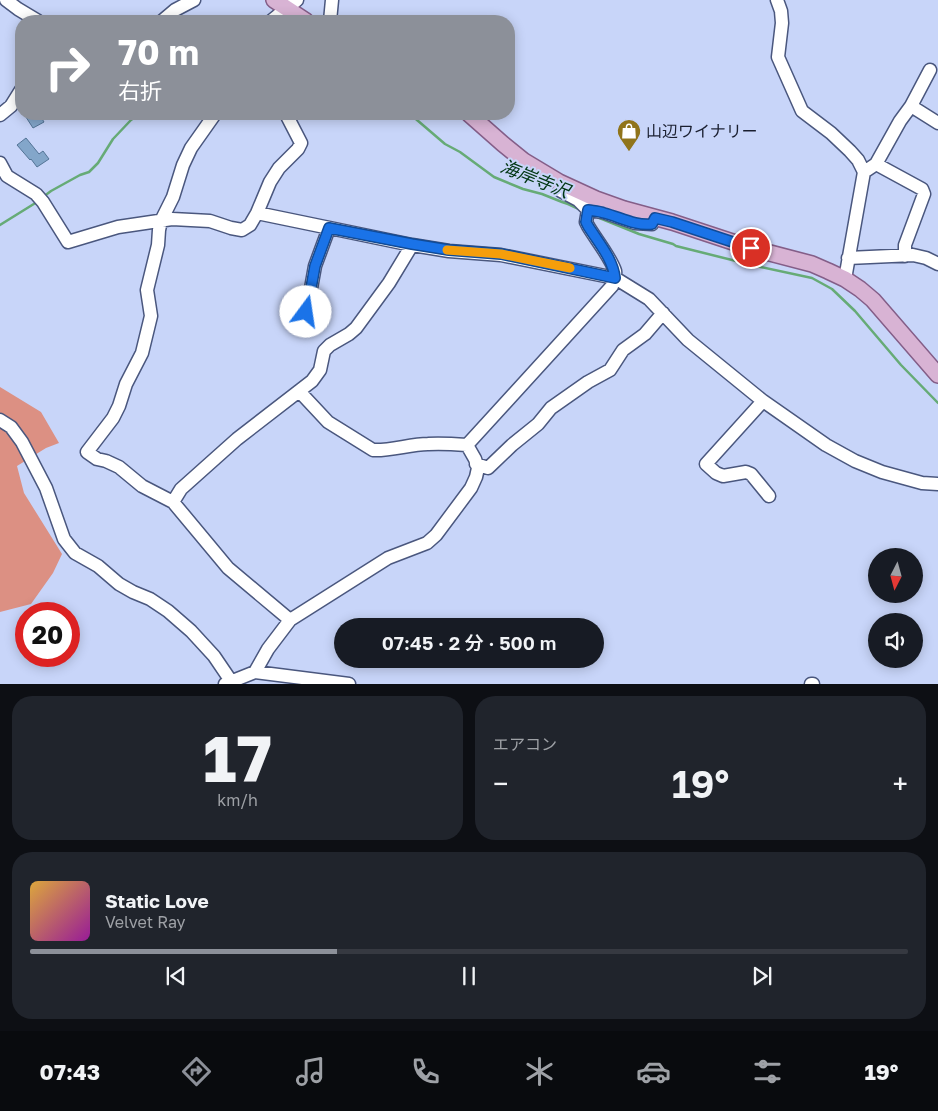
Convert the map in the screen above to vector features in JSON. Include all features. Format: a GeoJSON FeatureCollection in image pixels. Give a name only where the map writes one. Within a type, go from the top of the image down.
{"type":"FeatureCollection","features":[{"type":"Feature","properties":{"kind":"main road"},"geometry":{"type":"LineString","coordinates":[[274,0],[292,4],[301,15]]}},
{"type":"Feature","properties":{"kind":"main road"},"geometry":{"type":"LineString","coordinates":[[476,120],[524,161],[559,182],[596,199],[751,248],[812,264],[845,279],[873,300],[938,376]]}},
{"type":"Feature","properties":{"kind":"street"},"geometry":{"type":"LineString","coordinates":[[6,0],[28,15]]}},
{"type":"Feature","properties":{"kind":"street"},"geometry":{"type":"LineString","coordinates":[[169,15],[194,0]]}},
{"type":"Feature","properties":{"kind":"street"},"geometry":{"type":"LineString","coordinates":[[331,15],[332,0]]}},
{"type":"Feature","properties":{"kind":"street"},"geometry":{"type":"LineString","coordinates":[[777,0],[782,22],[778,57],[802,111],[831,133],[850,151],[858,160],[864,172],[845,279]]}},
{"type":"Feature","properties":{"kind":"street"},"geometry":{"type":"LineString","coordinates":[[278,15],[292,4]]}},
{"type":"Feature","properties":{"kind":"street"},"geometry":{"type":"LineString","coordinates":[[864,172],[876,164],[900,121],[912,106],[930,70]]}},
{"type":"Feature","properties":{"kind":"street"},"geometry":{"type":"LineString","coordinates":[[0,115],[11,106],[15,100]]}},
{"type":"Feature","properties":{"kind":"street"},"geometry":{"type":"LineString","coordinates":[[912,106],[938,124]]}},
{"type":"Feature","properties":{"kind":"street"},"geometry":{"type":"LineString","coordinates":[[211,120],[191,148],[183,165],[173,197],[161,221],[158,244],[147,290],[151,316],[142,353],[126,384],[113,418],[87,452],[97,459],[119,467],[142,486],[173,502],[228,568],[290,620]]}},
{"type":"Feature","properties":{"kind":"street"},"geometry":{"type":"LineString","coordinates":[[0,163],[7,176],[36,194],[43,202],[68,242],[118,227],[172,220],[210,221],[242,230],[250,225],[270,182],[279,168],[298,149],[300,143],[289,120]]}},
{"type":"Feature","properties":{"kind":"street"},"geometry":{"type":"LineString","coordinates":[[876,164],[922,189],[924,194],[906,245],[906,256]]}},
{"type":"Feature","properties":{"kind":"street"},"geometry":{"type":"LineString","coordinates":[[559,182],[561,192],[578,200],[588,210],[603,212],[642,224],[652,224],[655,218]]}},
{"type":"Feature","properties":{"kind":"street"},"geometry":{"type":"LineString","coordinates":[[467,445],[612,286],[615,278],[614,270],[610,260],[586,222],[588,210]]}},
{"type":"Feature","properties":{"kind":"street"},"geometry":{"type":"LineString","coordinates":[[257,213],[412,244],[449,250],[501,254],[615,278],[649,299],[688,340],[763,401],[826,445],[855,461],[882,472],[922,483],[938,484]]}},
{"type":"Feature","properties":{"kind":"street"},"geometry":{"type":"LineString","coordinates":[[297,326],[308,305],[315,266],[329,228]]}},
{"type":"Feature","properties":{"kind":"street"},"geometry":{"type":"LineString","coordinates":[[173,502],[182,489],[237,439],[312,381],[320,370],[324,351],[356,328],[389,283],[412,244]]}},
{"type":"Feature","properties":{"kind":"street"},"geometry":{"type":"LineString","coordinates":[[848,258],[913,255],[926,258],[938,264]]}},
{"type":"Feature","properties":{"kind":"street"},"geometry":{"type":"LineString","coordinates":[[476,464],[488,468],[538,424],[551,408],[588,382],[610,370],[623,350],[645,334],[663,313]]}},
{"type":"Feature","properties":{"kind":"street"},"geometry":{"type":"LineString","coordinates":[[299,391],[328,422],[373,450],[380,451],[428,443],[467,445]]}},
{"type":"Feature","properties":{"kind":"street"},"geometry":{"type":"LineString","coordinates":[[763,401],[706,464],[716,473],[723,476],[746,472],[750,474],[769,496]]}},
{"type":"Feature","properties":{"kind":"street"},"geometry":{"type":"LineString","coordinates":[[0,420],[11,427],[22,442],[46,488],[64,539],[76,553],[98,566],[119,584],[150,599],[168,611],[191,631],[214,656],[228,682],[255,672],[349,684]]}},
{"type":"Feature","properties":{"kind":"street"},"geometry":{"type":"LineString","coordinates":[[255,672],[268,649],[290,620],[388,558],[427,543],[436,536],[471,488],[476,477],[478,468],[467,445]]}},
{"type":"Feature","properties":{"kind":"shaded area"},"geometry":{"type":"Polygon","coordinates":[[[0,387],[41,412],[59,443],[46,448],[17,466],[24,493],[62,554],[53,573],[32,602],[15,602],[15,608],[0,612],[0,387]]]}},
{"type":"Feature","properties":{"kind":"building"},"geometry":{"type":"Polygon","coordinates":[[[28,120],[43,120],[44,122],[33,128],[28,120]]]}},
{"type":"Feature","properties":{"kind":"building"},"geometry":{"type":"Polygon","coordinates":[[[26,138],[39,154],[43,151],[49,159],[37,167],[17,145],[26,138]]]}},
{"type":"Feature","properties":{"kind":"waterway","name":"海岸寺沢"},"geometry":{"type":"LineString","coordinates":[[43,197],[80,175],[89,172],[98,163],[113,139],[131,120]]}},
{"type":"Feature","properties":{"kind":"waterway","name":"海岸寺沢"},"geometry":{"type":"LineString","coordinates":[[417,120],[445,144],[460,152],[494,177],[581,210]]}},
{"type":"Feature","properties":{"kind":"waterway","name":"海岸寺沢"},"geometry":{"type":"LineString","coordinates":[[0,225],[37,202]]}},
{"type":"Feature","properties":{"kind":"waterway","name":"海岸寺沢"},"geometry":{"type":"LineString","coordinates":[[597,217],[676,246],[812,278],[832,289],[855,311],[901,365],[938,403]]}},
{"type":"Feature","properties":{"kind":"slow traffic"},"geometry":{"type":"LineString","coordinates":[[447,250],[501,254],[570,268]]}},
{"type":"Feature","properties":{"kind":"place","name":"山辺ワイナリー"},"geometry":{"type":"Point","coordinates":[629,152]}},
{"type":"Feature","properties":{"kind":"route"},"geometry":{"type":"LineString","coordinates":[[306,312],[315,266],[329,228],[449,250],[501,254],[615,278],[610,260],[586,222],[588,210],[603,212],[642,224],[652,224],[655,218],[751,248]]}}]}
